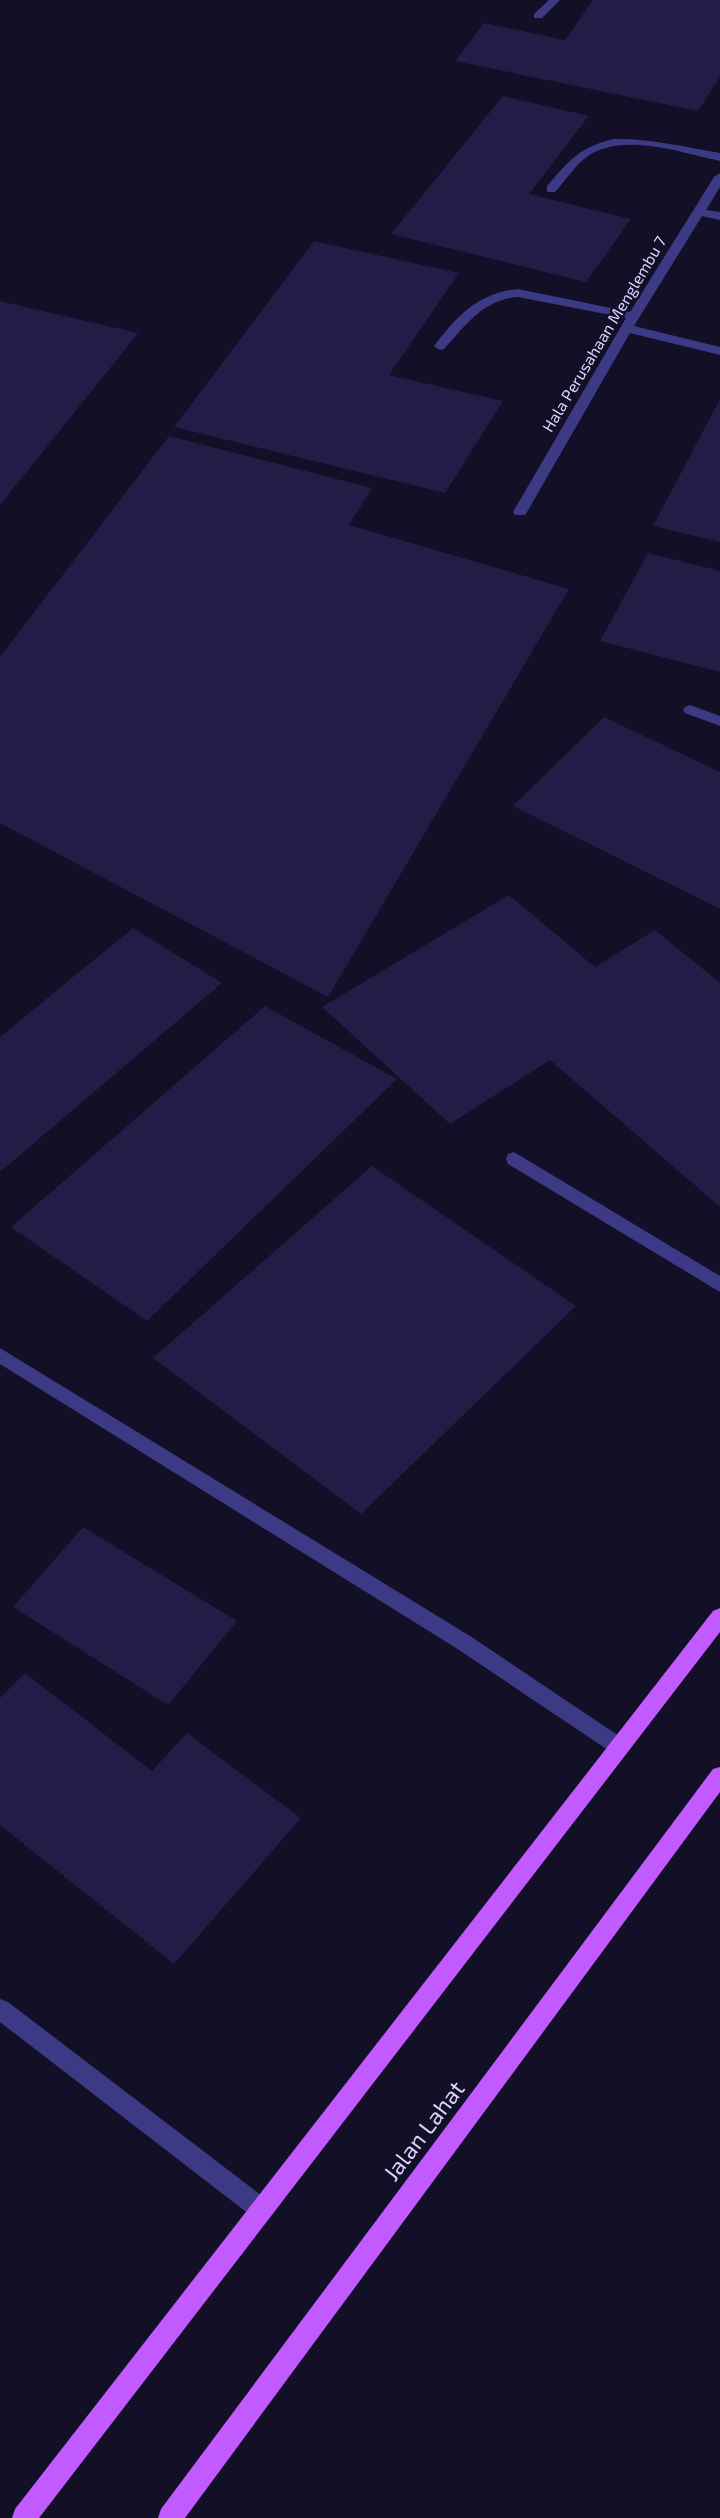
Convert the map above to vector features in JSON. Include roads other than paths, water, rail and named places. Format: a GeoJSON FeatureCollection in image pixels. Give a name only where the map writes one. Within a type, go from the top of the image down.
{"type":"FeatureCollection","features":[{"type":"Feature","properties":{"kind":"main road"},"geometry":{"type":"LineString","coordinates":[[24,2518],[720,1617]]}},
{"type":"Feature","properties":{"kind":"main road","name":"Jalan Lahat"},"geometry":{"type":"LineString","coordinates":[[170,2518],[720,1776]]}},
{"type":"Feature","properties":{"kind":"lane"},"geometry":{"type":"LineString","coordinates":[[538,16],[555,0]]}},
{"type":"Feature","properties":{"kind":"lane"},"geometry":{"type":"LineString","coordinates":[[551,189],[586,152],[604,144],[626,141],[720,157]]}},
{"type":"Feature","properties":{"kind":"lane","name":"Hala Perusahaan Menglembu 7"},"geometry":{"type":"LineString","coordinates":[[520,512],[625,328],[720,177]]}},
{"type":"Feature","properties":{"kind":"lane"},"geometry":{"type":"LineString","coordinates":[[698,212],[720,216]]}},
{"type":"Feature","properties":{"kind":"lane"},"geometry":{"type":"LineString","coordinates":[[440,346],[484,299],[499,293],[518,293],[633,316]]}},
{"type":"Feature","properties":{"kind":"lane"},"geometry":{"type":"LineString","coordinates":[[625,328],[720,351]]}},
{"type":"Feature","properties":{"kind":"lane"},"geometry":{"type":"LineString","coordinates":[[690,710],[720,721]]}},
{"type":"Feature","properties":{"kind":"lane"},"geometry":{"type":"LineString","coordinates":[[514,1159],[720,1285]]}},
{"type":"Feature","properties":{"kind":"lane"},"geometry":{"type":"LineString","coordinates":[[0,1355],[463,1642],[618,1746]]}},
{"type":"Feature","properties":{"kind":"lane"},"geometry":{"type":"LineString","coordinates":[[0,2009],[262,2210]]}}]}
